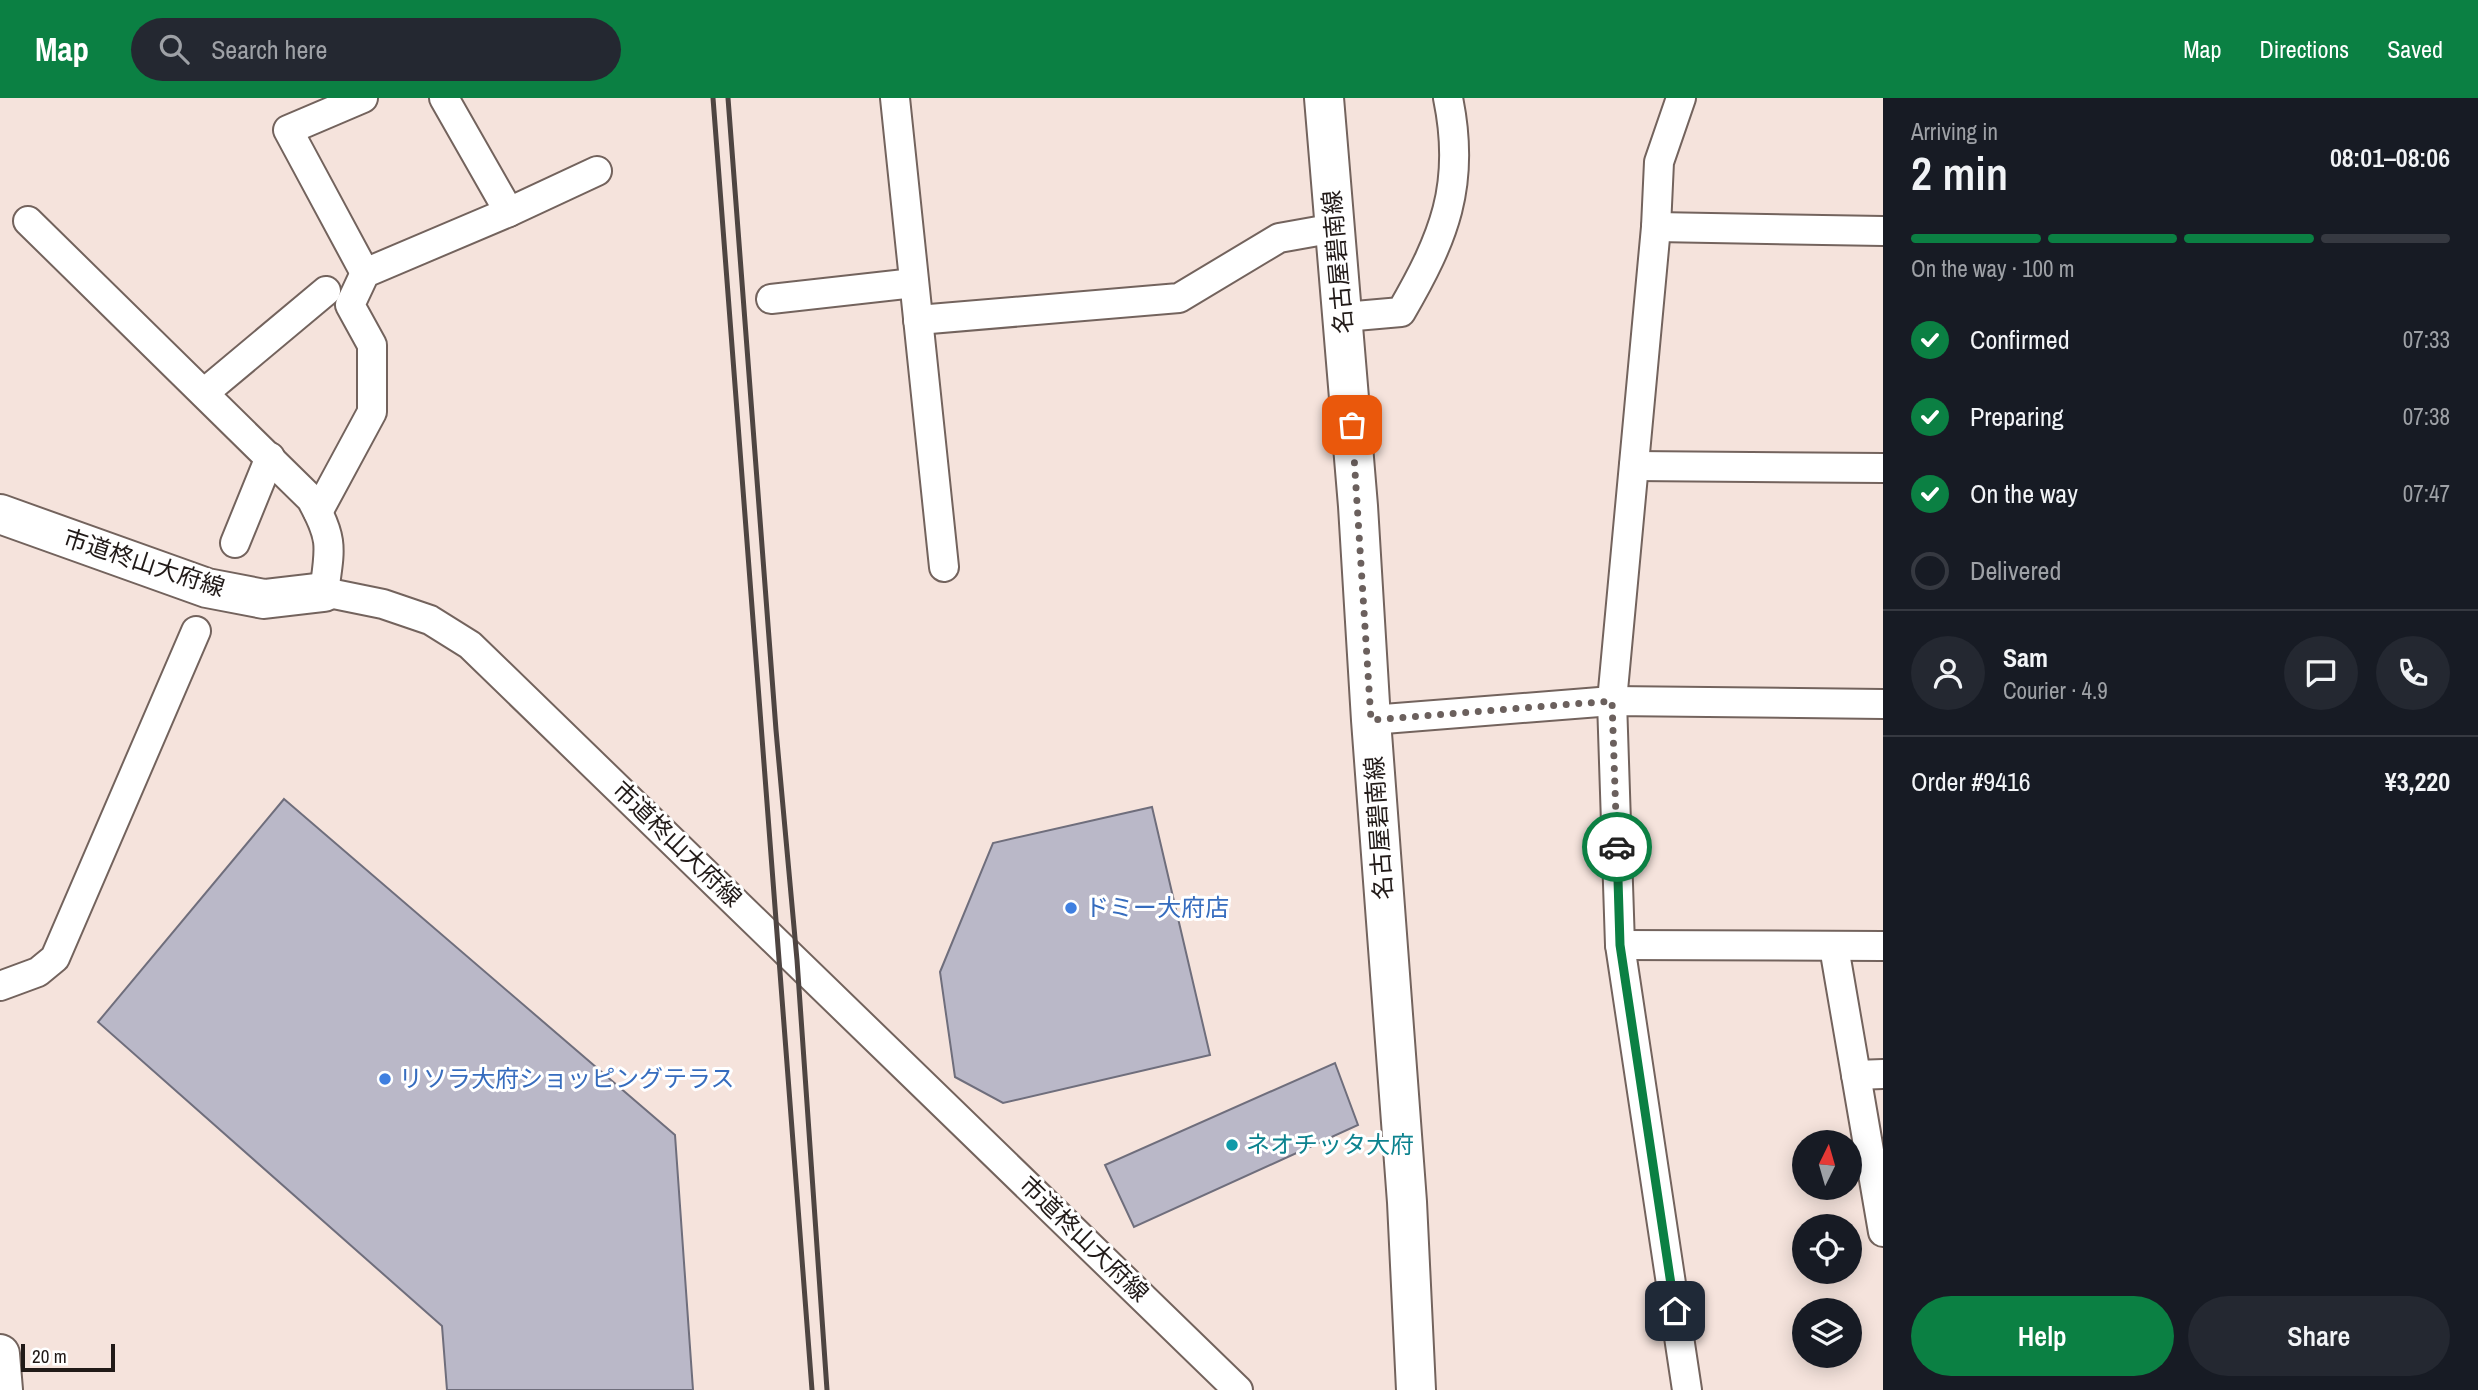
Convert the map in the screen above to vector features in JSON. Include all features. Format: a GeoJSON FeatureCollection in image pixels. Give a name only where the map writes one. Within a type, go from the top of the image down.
{"type":"FeatureCollection","features":[{"type":"Feature","properties":{"kind":"main road","name":"名古屋碧南線"},"geometry":{"type":"LineString","coordinates":[[1324,98],[1344,317],[1407,1202],[1416,1390]]}},
{"type":"Feature","properties":{"kind":"main road","name":"市道柊山大府線"},"geometry":{"type":"LineString","coordinates":[[0,514],[207,588],[264,599],[324,592]]}},
{"type":"Feature","properties":{"kind":"main road"},"geometry":{"type":"LineString","coordinates":[[0,1354],[4,1390]]}},
{"type":"Feature","properties":{"kind":"street"},"geometry":{"type":"LineString","coordinates":[[363,98],[288,130],[365,273]]}},
{"type":"Feature","properties":{"kind":"street"},"geometry":{"type":"LineString","coordinates":[[444,98],[509,212]]}},
{"type":"Feature","properties":{"kind":"street"},"geometry":{"type":"LineString","coordinates":[[895,98],[944,567]]}},
{"type":"Feature","properties":{"kind":"street"},"geometry":{"type":"LineString","coordinates":[[1344,317],[1401,312],[1428,265],[1451,201],[1456,164],[1448,98]]}},
{"type":"Feature","properties":{"kind":"street"},"geometry":{"type":"LineString","coordinates":[[1681,98],[1660,162],[1612,701],[1620,945],[1687,1390]]}},
{"type":"Feature","properties":{"kind":"street"},"geometry":{"type":"LineString","coordinates":[[318,512],[372,412],[372,345],[350,305],[365,273],[509,212],[597,171]]}},
{"type":"Feature","properties":{"kind":"street"},"geometry":{"type":"LineString","coordinates":[[27,221],[303,490],[326,526],[330,543],[324,592]]}},
{"type":"Feature","properties":{"kind":"street"},"geometry":{"type":"LineString","coordinates":[[1656,227],[1883,231]]}},
{"type":"Feature","properties":{"kind":"street"},"geometry":{"type":"LineString","coordinates":[[918,320],[1179,298],[1279,238],[1335,228]]}},
{"type":"Feature","properties":{"kind":"street"},"geometry":{"type":"LineString","coordinates":[[771,299],[914,284]]}},
{"type":"Feature","properties":{"kind":"street"},"geometry":{"type":"LineString","coordinates":[[204,393],[326,290]]}},
{"type":"Feature","properties":{"kind":"street"},"geometry":{"type":"LineString","coordinates":[[235,543],[270,457]]}},
{"type":"Feature","properties":{"kind":"street"},"geometry":{"type":"LineString","coordinates":[[1634,466],[1883,468]]}},
{"type":"Feature","properties":{"kind":"street","name":"市道柊山大府線"},"geometry":{"type":"LineString","coordinates":[[324,592],[383,604],[430,620],[470,645],[1238,1390]]}},
{"type":"Feature","properties":{"kind":"street"},"geometry":{"type":"LineString","coordinates":[[0,986],[38,972],[55,958],[196,631]]}},
{"type":"Feature","properties":{"kind":"street"},"geometry":{"type":"LineString","coordinates":[[1371,720],[1612,701],[1883,704]]}},
{"type":"Feature","properties":{"kind":"street"},"geometry":{"type":"LineString","coordinates":[[1620,945],[1883,946]]}},
{"type":"Feature","properties":{"kind":"street"},"geometry":{"type":"LineString","coordinates":[[1834,947],[1870,1074],[1883,1232]]}},
{"type":"Feature","properties":{"kind":"building","name":"リソラ大府ショッピングテラス"},"geometry":{"type":"Polygon","coordinates":[[[284,799],[675,1135],[693,1390],[447,1390],[442,1326],[98,1022],[284,799]]]}},
{"type":"Feature","properties":{"kind":"building","name":"ドミー大府店"},"geometry":{"type":"Polygon","coordinates":[[[1152,807],[1210,1055],[1003,1103],[955,1077],[940,972],[993,843],[1152,807]]]}},
{"type":"Feature","properties":{"kind":"building","name":"ネオチッタ大府"},"geometry":{"type":"Polygon","coordinates":[[[1335,1063],[1358,1125],[1134,1227],[1105,1165],[1335,1063]]]}},
{"type":"Feature","properties":{"kind":"railway"},"geometry":{"type":"LineString","coordinates":[[713,98],[812,1390]]}},
{"type":"Feature","properties":{"kind":"railway"},"geometry":{"type":"LineString","coordinates":[[728,98],[776,730],[797,960],[827,1390]]}},
{"type":"Feature","properties":{"kind":"way so far"},"geometry":{"type":"LineString","coordinates":[[1352,425],[1371,720],[1612,701],[1617,847]]}},
{"type":"Feature","properties":{"kind":"place","name":"ドミー大府店"},"geometry":{"type":"Point","coordinates":[1071,908]}},
{"type":"Feature","properties":{"kind":"place","name":"リソラ大府ショッピングテラス"},"geometry":{"type":"Point","coordinates":[385,1079]}},
{"type":"Feature","properties":{"kind":"place","name":"ネオチッタ大府"},"geometry":{"type":"Point","coordinates":[1232,1145]}},
{"type":"Feature","properties":{"kind":"route"},"geometry":{"type":"LineString","coordinates":[[1617,847],[1620,945],[1675,1311]]}}]}
